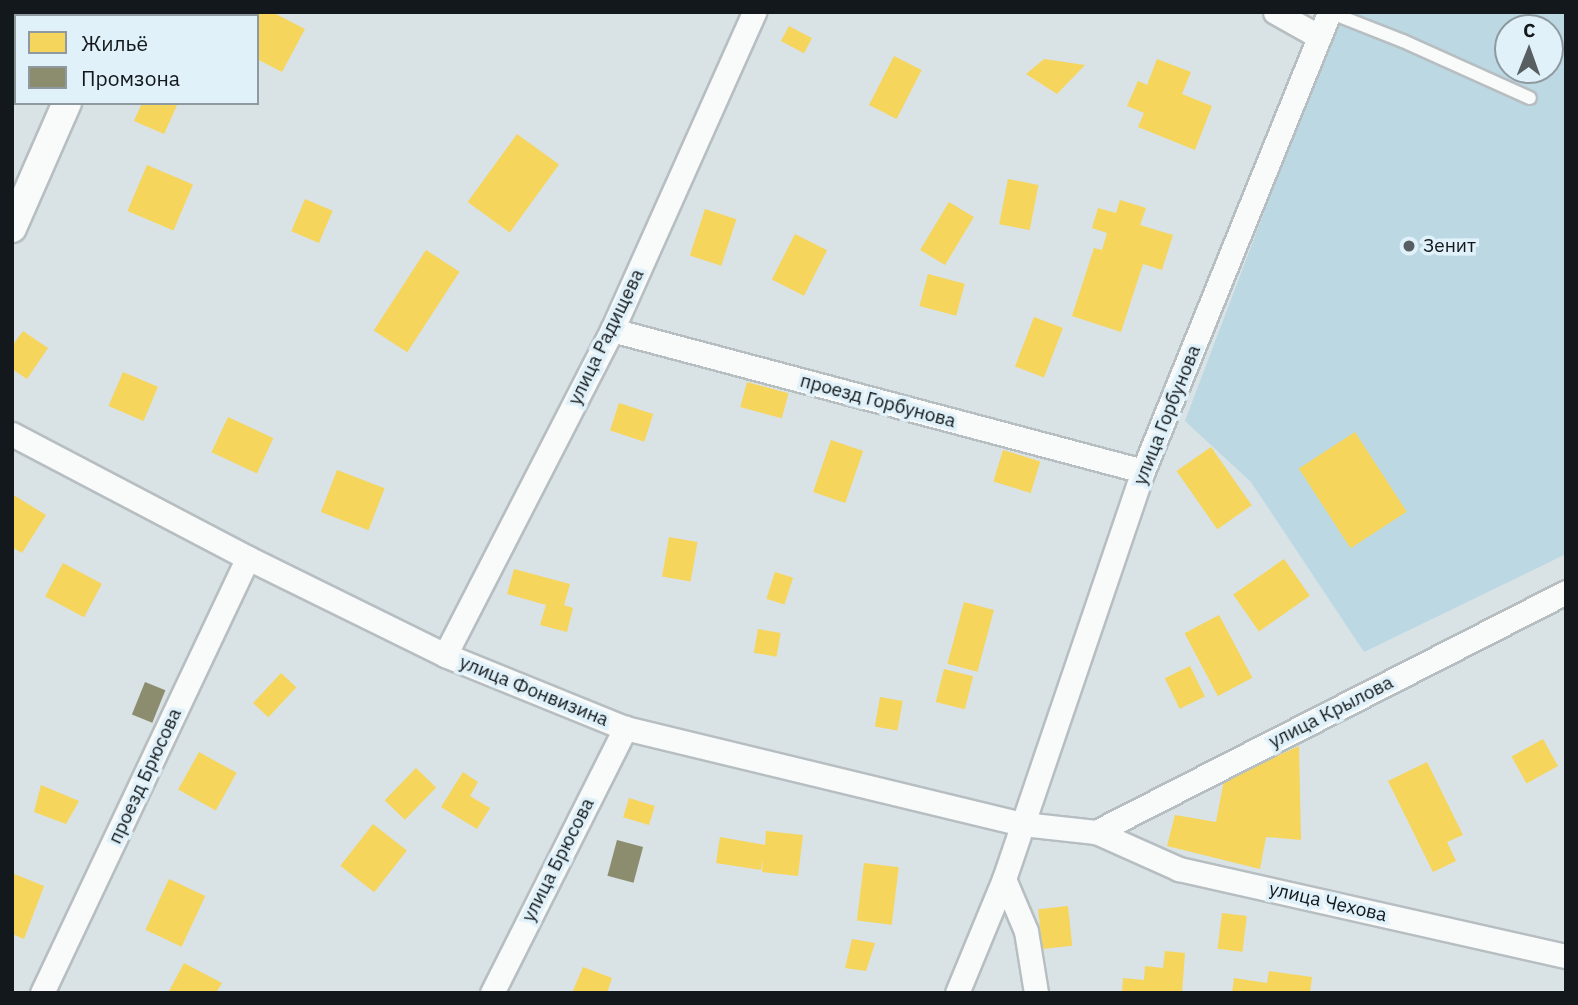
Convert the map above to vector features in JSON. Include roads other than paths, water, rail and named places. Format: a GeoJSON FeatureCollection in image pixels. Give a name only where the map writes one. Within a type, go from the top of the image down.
{"type":"FeatureCollection","features":[{"type":"Feature","properties":{"kind":"street","name":"улица Радищева"},"geometry":{"type":"LineString","coordinates":[[445,655],[612,331],[754,12]]}},
{"type":"Feature","properties":{"kind":"street"},"geometry":{"type":"LineString","coordinates":[[1275,12],[1318,36]]}},
{"type":"Feature","properties":{"kind":"street","name":"улица Горбунова"},"geometry":{"type":"LineString","coordinates":[[957,993],[1004,879],[1143,471],[1329,12]]}},
{"type":"Feature","properties":{"kind":"street"},"geometry":{"type":"LineString","coordinates":[[12,228],[66,105]]}},
{"type":"Feature","properties":{"kind":"street","name":"проезд Горбунова"},"geometry":{"type":"LineString","coordinates":[[612,331],[1143,471]]}},
{"type":"Feature","properties":{"kind":"street","name":"улица Фонвизина"},"geometry":{"type":"LineString","coordinates":[[12,434],[248,558],[445,655],[625,728],[1023,824],[1096,832]]}},
{"type":"Feature","properties":{"kind":"street","name":"проезд Брюсова"},"geometry":{"type":"LineString","coordinates":[[41,993],[248,558]]}},
{"type":"Feature","properties":{"kind":"street","name":"улица Крылова"},"geometry":{"type":"LineString","coordinates":[[1096,832],[1566,592]]}},
{"type":"Feature","properties":{"kind":"street","name":"улица Брюсова"},"geometry":{"type":"LineString","coordinates":[[492,993],[625,728]]}},
{"type":"Feature","properties":{"kind":"street","name":"улица Чехова"},"geometry":{"type":"LineString","coordinates":[[1096,832],[1179,869],[1566,956]]}},
{"type":"Feature","properties":{"kind":"street"},"geometry":{"type":"LineString","coordinates":[[1004,879],[1026,931],[1036,993]]}},
{"type":"Feature","properties":{"kind":"lane"},"geometry":{"type":"LineString","coordinates":[[1329,12],[1387,42],[1530,98]]}},
{"type":"Feature","properties":{"kind":"place","name":"Зенит"},"geometry":{"type":"Point","coordinates":[1409,246]}}]}
